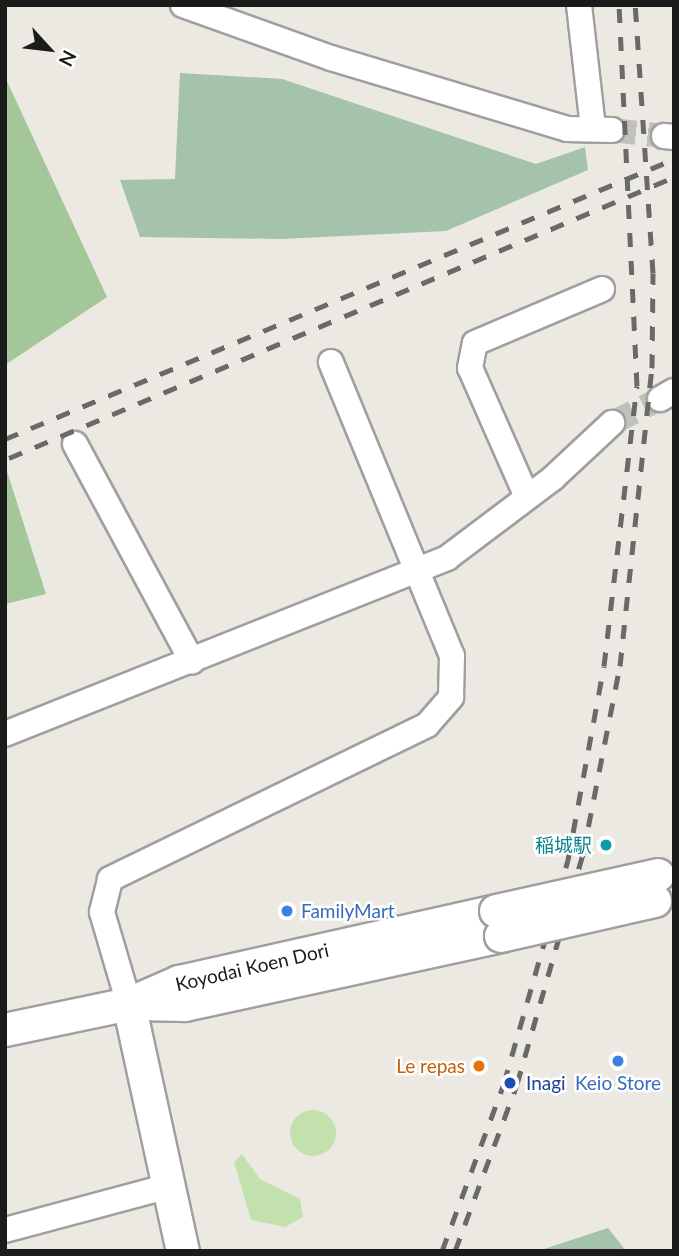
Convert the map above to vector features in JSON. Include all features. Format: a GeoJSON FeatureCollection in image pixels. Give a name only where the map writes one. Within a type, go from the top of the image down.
{"type":"FeatureCollection","features":[{"type":"Feature","properties":{"kind":"street"},"geometry":{"type":"LineString","coordinates":[[183,5],[344,62],[568,129],[602,129],[579,5]]}},
{"type":"Feature","properties":{"kind":"street"},"geometry":{"type":"LineString","coordinates":[[527,497],[470,368],[475,343],[602,289]]}},
{"type":"Feature","properties":{"kind":"street"},"geometry":{"type":"LineString","coordinates":[[183,1251],[129,1004],[102,912],[110,879],[442,713],[451,697],[452,656],[421,570],[331,362]]}},
{"type":"Feature","properties":{"kind":"street"},"geometry":{"type":"LineString","coordinates":[[5,734],[421,570],[527,497],[612,423]]}},
{"type":"Feature","properties":{"kind":"street"},"geometry":{"type":"LineString","coordinates":[[75,444],[192,661]]}},
{"type":"Feature","properties":{"kind":"street","name":"Koyodai Koen Dori"},"geometry":{"type":"LineString","coordinates":[[5,1030],[129,1004],[185,1005],[499,924],[665,886]]}},
{"type":"Feature","properties":{"kind":"street"},"geometry":{"type":"LineString","coordinates":[[5,1230],[169,1186]]}},
{"type":"Feature","properties":{"kind":"green space"},"geometry":{"type":"Polygon","coordinates":[[[180,73],[282,79],[536,164],[585,147],[588,170],[446,231],[282,239],[140,237],[120,180],[175,179],[180,73]]]}},
{"type":"Feature","properties":{"kind":"green space"},"geometry":{"type":"Polygon","coordinates":[[[5,77],[107,297],[5,365],[5,77]]]}},
{"type":"Feature","properties":{"kind":"green space"},"geometry":{"type":"Polygon","coordinates":[[[5,465],[46,594],[5,604],[5,465]]]}},
{"type":"Feature","properties":{"kind":"green space"},"geometry":{"type":"Polygon","coordinates":[[[313,1110],[329,1117],[336,1133],[329,1149],[313,1156],[297,1149],[290,1133],[297,1117],[313,1110]]]}},
{"type":"Feature","properties":{"kind":"green space"},"geometry":{"type":"Polygon","coordinates":[[[242,1154],[260,1179],[300,1199],[303,1217],[285,1227],[251,1220],[234,1162],[242,1154]]]}},
{"type":"Feature","properties":{"kind":"green space"},"geometry":{"type":"Polygon","coordinates":[[[608,1228],[626,1251],[538,1251],[608,1228]]]}},
{"type":"Feature","properties":{"kind":"tunnel"},"geometry":{"type":"LineString","coordinates":[[612,130],[664,136]]}},
{"type":"Feature","properties":{"kind":"tunnel"},"geometry":{"type":"LineString","coordinates":[[612,423],[660,399]]}},
{"type":"Feature","properties":{"kind":"railway"},"geometry":{"type":"LineString","coordinates":[[442,1251],[504,1083],[568,860],[604,666],[637,386],[619,5]]}},
{"type":"Feature","properties":{"kind":"railway"},"geometry":{"type":"LineString","coordinates":[[455,1251],[517,1084],[583,854],[620,666],[652,368],[653,273],[635,5]]}},
{"type":"Feature","properties":{"kind":"railway"},"geometry":{"type":"LineString","coordinates":[[5,439],[674,159]]}},
{"type":"Feature","properties":{"kind":"railway"},"geometry":{"type":"LineString","coordinates":[[9,458],[674,177]]}},
{"type":"Feature","properties":{"kind":"place","name":"稲城駅"},"geometry":{"type":"Point","coordinates":[606,845]}},
{"type":"Feature","properties":{"kind":"place","name":"FamilyMart"},"geometry":{"type":"Point","coordinates":[287,911]}},
{"type":"Feature","properties":{"kind":"place","name":"Keio Store"},"geometry":{"type":"Point","coordinates":[618,1061]}},
{"type":"Feature","properties":{"kind":"place","name":"Le repas"},"geometry":{"type":"Point","coordinates":[479,1066]}},
{"type":"Feature","properties":{"kind":"place","name":"Inagi"},"geometry":{"type":"Point","coordinates":[510,1083]}}]}
